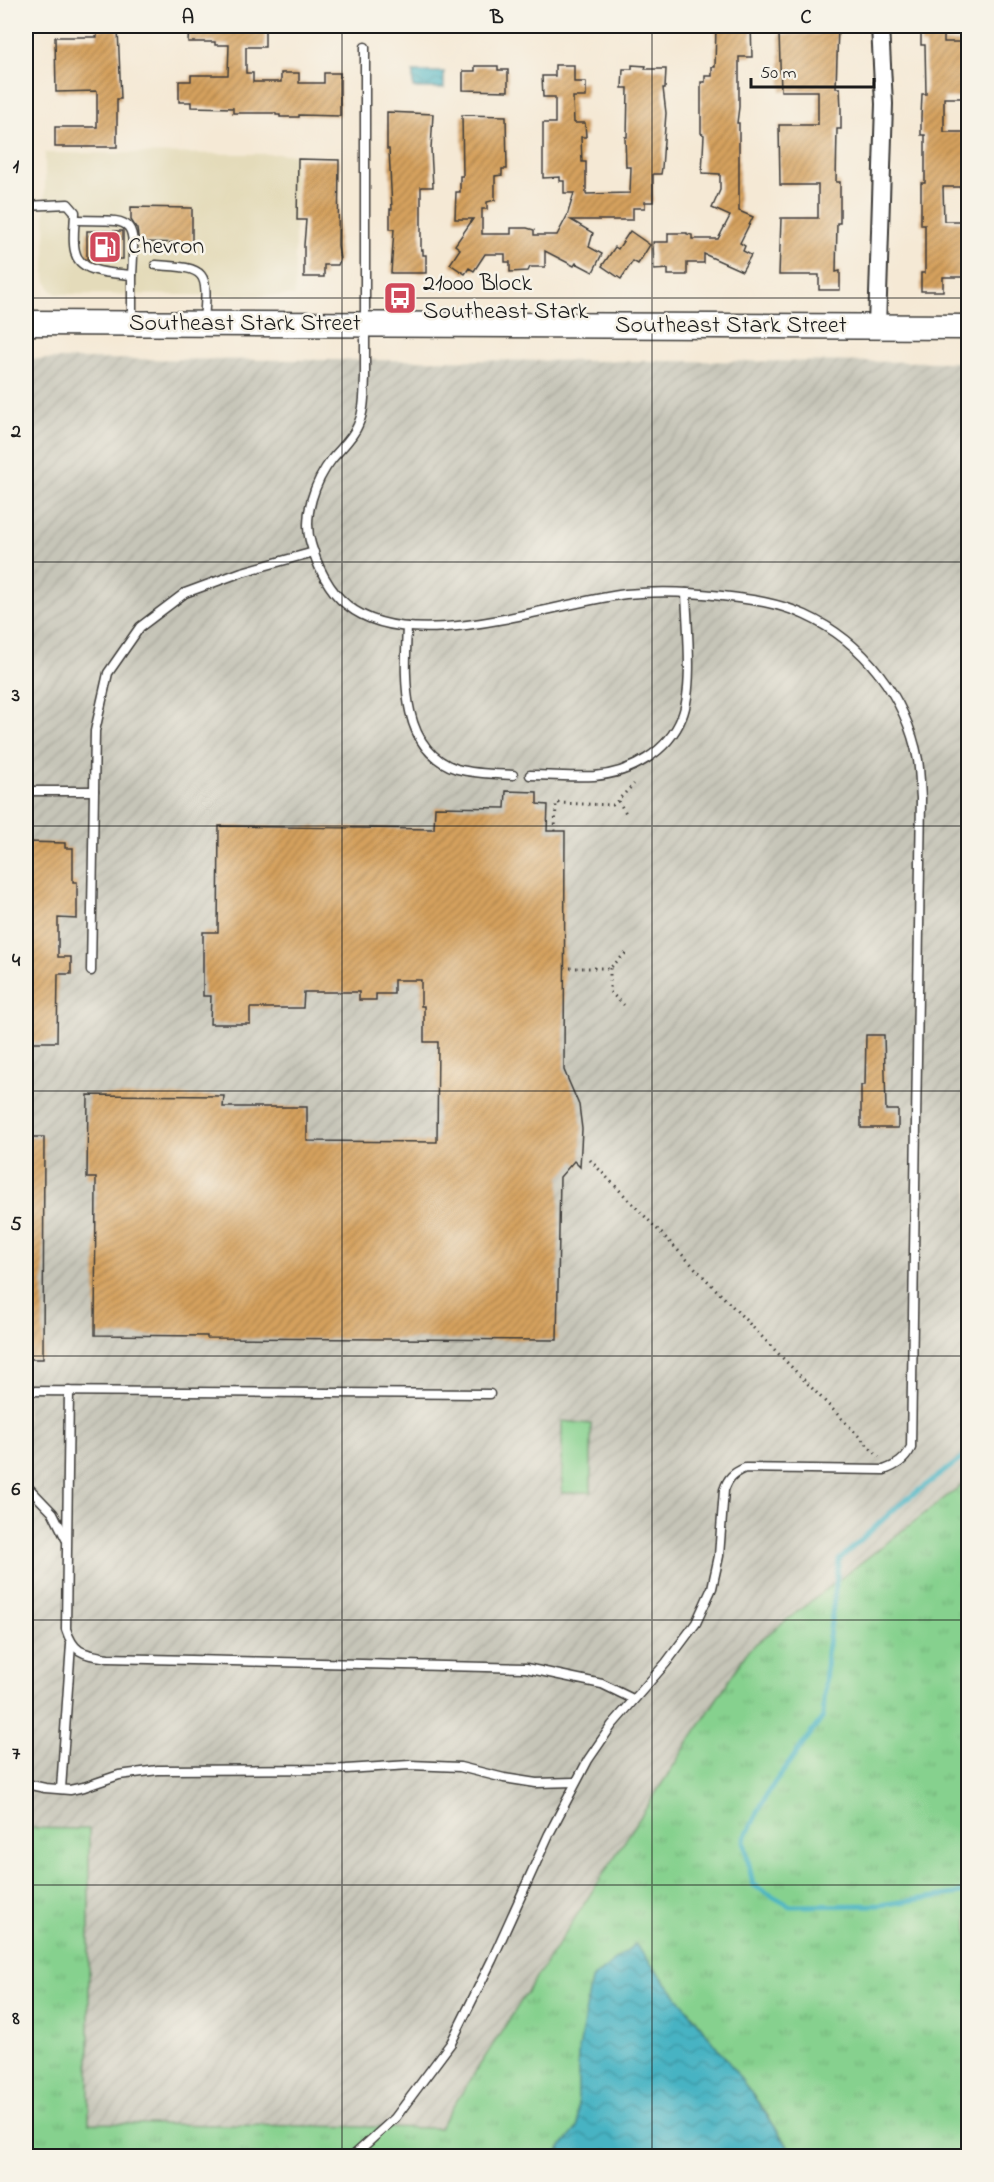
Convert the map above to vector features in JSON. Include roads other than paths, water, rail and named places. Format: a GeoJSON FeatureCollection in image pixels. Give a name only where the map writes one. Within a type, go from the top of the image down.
{"type":"FeatureCollection","features":[{"type":"Feature","properties":{"kind":"main road","name":"Southeast Stark Street"},"geometry":{"type":"LineString","coordinates":[[26,323],[969,327]]}},
{"type":"Feature","properties":{"kind":"street"},"geometry":{"type":"LineString","coordinates":[[877,327],[884,104],[880,26]]}},
{"type":"Feature","properties":{"kind":"lane"},"geometry":{"type":"LineString","coordinates":[[353,2157],[394,2118],[451,2043],[575,1782],[612,1725],[666,1663],[696,1623],[712,1588],[719,1556],[724,1490],[727,1480],[745,1468],[884,1470],[897,1466],[911,1448],[921,798],[918,762],[910,729],[896,699],[877,671],[864,657],[833,630],[804,614],[775,604],[740,598],[686,593],[619,595],[475,624],[442,628],[406,627],[391,625],[368,617],[347,605],[325,579],[310,543],[309,518],[313,493],[323,471],[358,425],[363,406],[365,47]]}},
{"type":"Feature","properties":{"kind":"lane"},"geometry":{"type":"LineString","coordinates":[[26,206],[68,204],[75,212],[75,251],[78,260],[89,269],[132,275]]}},
{"type":"Feature","properties":{"kind":"lane"},"geometry":{"type":"LineString","coordinates":[[75,220],[118,221],[129,226],[134,235],[132,324]]}},
{"type":"Feature","properties":{"kind":"lane"},"geometry":{"type":"LineString","coordinates":[[156,266],[182,267],[200,274],[206,281],[204,324]]}},
{"type":"Feature","properties":{"kind":"lane"},"geometry":{"type":"LineString","coordinates":[[91,971],[95,731],[108,673],[140,627],[185,593],[242,572],[314,552]]}},
{"type":"Feature","properties":{"kind":"lane"},"geometry":{"type":"LineString","coordinates":[[530,775],[595,776],[615,772],[639,764],[658,750],[671,736],[682,716],[687,695],[686,593]]}},
{"type":"Feature","properties":{"kind":"lane"},"geometry":{"type":"LineString","coordinates":[[406,627],[405,683],[409,712],[419,736],[434,755],[455,768],[480,774],[513,775]]}},
{"type":"Feature","properties":{"kind":"lane"},"geometry":{"type":"LineString","coordinates":[[26,791],[94,791]]}},
{"type":"Feature","properties":{"kind":"lane"},"geometry":{"type":"LineString","coordinates":[[26,1391],[490,1394]]}},
{"type":"Feature","properties":{"kind":"lane"},"geometry":{"type":"LineString","coordinates":[[61,1789],[71,1644],[66,1629],[69,1391]]}},
{"type":"Feature","properties":{"kind":"lane"},"geometry":{"type":"LineString","coordinates":[[26,1485],[52,1513],[68,1543]]}},
{"type":"Feature","properties":{"kind":"lane"},"geometry":{"type":"LineString","coordinates":[[71,1644],[85,1655],[108,1658],[526,1668],[603,1684],[633,1699]]}},
{"type":"Feature","properties":{"kind":"lane"},"geometry":{"type":"LineString","coordinates":[[26,1784],[61,1789],[84,1787],[119,1775],[158,1770],[346,1769],[410,1766],[460,1767],[536,1783],[575,1782]]}},
{"type":"Feature","properties":{"kind":"water"},"geometry":{"type":"Polygon","coordinates":[[[413,72],[444,72],[444,88],[413,88],[413,72]]]}},
{"type":"Feature","properties":{"kind":"water"},"geometry":{"type":"Polygon","coordinates":[[[635,1944],[738,2075],[794,2156],[555,2156],[578,2127],[578,2056],[591,1980],[635,1944]]]}},
{"type":"Feature","properties":{"kind":"waterway"},"geometry":{"type":"LineString","coordinates":[[968,1451],[968,1454],[899,1505],[839,1560],[827,1653],[823,1717],[768,1792],[744,1840],[753,1885],[790,1906],[880,1905],[968,1892]]}},
{"type":"Feature","properties":{"kind":"place","name":"Chevron"},"geometry":{"type":"Point","coordinates":[105,247]}},
{"type":"Feature","properties":{"kind":"place","name":"21000 Block Southeast Stark"},"geometry":{"type":"Point","coordinates":[400,298]}}]}
